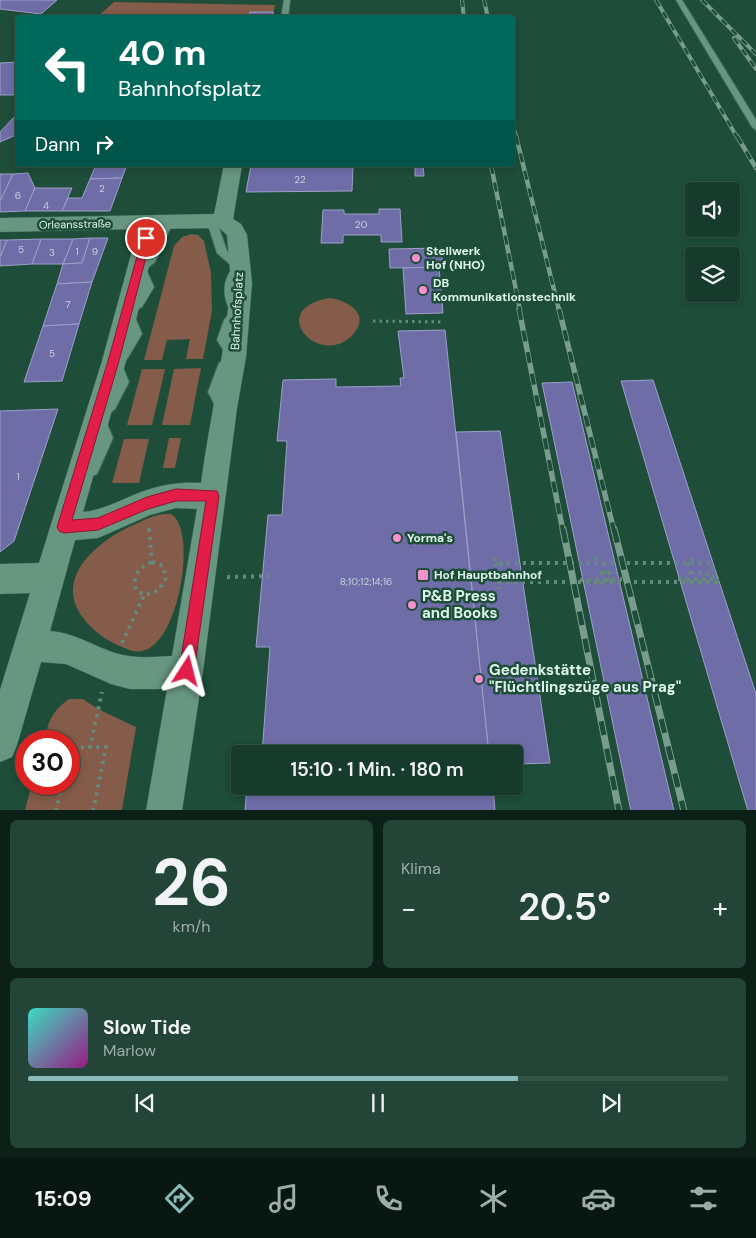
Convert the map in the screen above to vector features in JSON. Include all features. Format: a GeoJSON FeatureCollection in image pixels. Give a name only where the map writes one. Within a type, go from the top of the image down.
{"type":"FeatureCollection","features":[{"type":"Feature","properties":{"kind":"street"},"geometry":{"type":"LineString","coordinates":[[0,745],[140,268],[159,222],[218,222],[232,167]]}},
{"type":"Feature","properties":{"kind":"street","name":"Orleansstraße"},"geometry":{"type":"LineString","coordinates":[[0,225],[159,222]]}},
{"type":"Feature","properties":{"kind":"street","name":"Bahnhofsplatz"},"geometry":{"type":"LineString","coordinates":[[164,810],[187,671],[224,408],[234,357],[241,284],[237,235],[234,229],[218,222]]}},
{"type":"Feature","properties":{"kind":"street"},"geometry":{"type":"LineString","coordinates":[[64,527],[98,524],[147,503],[214,487]]}},
{"type":"Feature","properties":{"kind":"street"},"geometry":{"type":"LineString","coordinates":[[0,579],[48,578]]}},
{"type":"Feature","properties":{"kind":"street"},"geometry":{"type":"LineString","coordinates":[[29,645],[67,648],[111,668],[130,672],[146,674],[187,671]]}},
{"type":"Feature","properties":{"kind":"lane"},"geometry":{"type":"LineString","coordinates":[[284,15],[287,0]]}},
{"type":"Feature","properties":{"kind":"lane"},"geometry":{"type":"LineString","coordinates":[[679,0],[756,127]]}},
{"type":"Feature","properties":{"kind":"path"},"geometry":{"type":"LineString","coordinates":[[372,321],[444,322]]}},
{"type":"Feature","properties":{"kind":"path"},"geometry":{"type":"LineString","coordinates":[[495,558],[497,573],[507,573],[506,581]]}},
{"type":"Feature","properties":{"kind":"path"},"geometry":{"type":"LineString","coordinates":[[596,558],[597,563]]}},
{"type":"Feature","properties":{"kind":"path"},"geometry":{"type":"LineString","coordinates":[[692,558],[694,563]]}},
{"type":"Feature","properties":{"kind":"path"},"geometry":{"type":"LineString","coordinates":[[152,562],[161,564],[166,572],[162,587],[148,595],[139,593],[134,585],[138,570],[146,564],[152,562]]}},
{"type":"Feature","properties":{"kind":"path"},"geometry":{"type":"LineString","coordinates":[[496,563],[710,563],[717,582],[580,580]]}},
{"type":"Feature","properties":{"kind":"path"},"geometry":{"type":"LineString","coordinates":[[502,563],[506,581]]}},
{"type":"Feature","properties":{"kind":"path"},"geometry":{"type":"LineString","coordinates":[[604,563],[606,573],[600,573],[610,573],[609,581]]}},
{"type":"Feature","properties":{"kind":"path"},"geometry":{"type":"LineString","coordinates":[[688,563],[694,582]]}},
{"type":"Feature","properties":{"kind":"path"},"geometry":{"type":"LineString","coordinates":[[691,573],[707,573],[709,579]]}},
{"type":"Feature","properties":{"kind":"path"},"geometry":{"type":"LineString","coordinates":[[259,577],[275,576]]}},
{"type":"Feature","properties":{"kind":"path"},"geometry":{"type":"LineString","coordinates":[[499,589],[498,582],[524,579]]}},
{"type":"Feature","properties":{"kind":"path"},"geometry":{"type":"LineString","coordinates":[[471,580],[601,582],[622,579]]}},
{"type":"Feature","properties":{"kind":"path"},"geometry":{"type":"LineString","coordinates":[[678,579],[719,579]]}},
{"type":"Feature","properties":{"kind":"path"},"geometry":{"type":"LineString","coordinates":[[601,582],[603,589]]}},
{"type":"Feature","properties":{"kind":"path"},"geometry":{"type":"LineString","coordinates":[[700,582],[702,589]]}},
{"type":"Feature","properties":{"kind":"path"},"geometry":{"type":"LineString","coordinates":[[90,747],[103,686]]}},
{"type":"Feature","properties":{"kind":"path"},"geometry":{"type":"LineString","coordinates":[[80,748],[106,747],[93,810]]}},
{"type":"Feature","properties":{"kind":"path"},"geometry":{"type":"LineString","coordinates":[[56,810],[59,795]]}},
{"type":"Feature","properties":{"kind":"shaded area"},"geometry":{"type":"Polygon","coordinates":[[[114,2],[275,5],[273,15],[99,15],[114,2]]]}},
{"type":"Feature","properties":{"kind":"shaded area"},"geometry":{"type":"Polygon","coordinates":[[[192,234],[198,235],[204,241],[211,273],[212,311],[203,359],[186,359],[190,339],[167,340],[162,360],[144,360],[174,246],[182,237],[192,234]]]}},
{"type":"Feature","properties":{"kind":"shaded area"},"geometry":{"type":"Polygon","coordinates":[[[330,298],[343,301],[349,305],[358,313],[360,319],[355,332],[342,343],[328,346],[315,342],[305,334],[300,324],[301,314],[310,304],[330,298]]]}},
{"type":"Feature","properties":{"kind":"shaded area"},"geometry":{"type":"Polygon","coordinates":[[[201,368],[190,425],[162,425],[174,369],[201,368]]]}},
{"type":"Feature","properties":{"kind":"shaded area"},"geometry":{"type":"Polygon","coordinates":[[[142,369],[165,369],[152,425],[127,425],[142,369]]]}},
{"type":"Feature","properties":{"kind":"shaded area"},"geometry":{"type":"Polygon","coordinates":[[[169,438],[181,438],[175,468],[163,468],[169,438]]]}},
{"type":"Feature","properties":{"kind":"shaded area"},"geometry":{"type":"Polygon","coordinates":[[[124,439],[149,439],[139,483],[112,483],[124,439]]]}},
{"type":"Feature","properties":{"kind":"shaded area"},"geometry":{"type":"Polygon","coordinates":[[[171,514],[179,524],[183,541],[183,563],[175,609],[166,629],[155,644],[142,651],[131,650],[105,638],[84,619],[75,603],[73,588],[77,573],[85,560],[97,548],[124,529],[150,518],[171,514]]]}},
{"type":"Feature","properties":{"kind":"shaded area"},"geometry":{"type":"Polygon","coordinates":[[[69,699],[83,699],[98,709],[136,727],[122,810],[25,810],[29,795],[80,795],[80,730],[47,730],[58,708],[69,699]]]}},
{"type":"Feature","properties":{"kind":"building"},"geometry":{"type":"Polygon","coordinates":[[[0,0],[57,0],[41,14],[0,9],[0,0]]]}},
{"type":"Feature","properties":{"kind":"building"},"geometry":{"type":"Polygon","coordinates":[[[250,12],[273,12],[272,15],[250,15],[250,12]]]}},
{"type":"Feature","properties":{"kind":"building"},"geometry":{"type":"Polygon","coordinates":[[[15,62],[15,95],[0,95],[0,63],[15,62]]]}},
{"type":"Feature","properties":{"kind":"building"},"geometry":{"type":"Polygon","coordinates":[[[15,116],[15,135],[0,142],[0,132],[15,116]]]}},
{"type":"Feature","properties":{"kind":"building"},"geometry":{"type":"Polygon","coordinates":[[[95,167],[126,167],[122,178],[90,179],[95,167]]]}},
{"type":"Feature","properties":{"kind":"building"},"geometry":{"type":"Polygon","coordinates":[[[251,167],[353,167],[352,191],[246,192],[251,167]]]}},
{"type":"Feature","properties":{"kind":"building"},"geometry":{"type":"Polygon","coordinates":[[[415,167],[423,167],[424,176],[415,176],[415,167]]]}},
{"type":"Feature","properties":{"kind":"building"},"geometry":{"type":"Polygon","coordinates":[[[28,173],[35,188],[25,211],[0,212],[0,201],[13,174],[28,173]]]}},
{"type":"Feature","properties":{"kind":"building"},"geometry":{"type":"Polygon","coordinates":[[[0,174],[13,174],[0,201],[0,174]]]}},
{"type":"Feature","properties":{"kind":"building"},"geometry":{"type":"Polygon","coordinates":[[[122,178],[110,211],[62,211],[68,198],[82,198],[90,179],[122,178]]]}},
{"type":"Feature","properties":{"kind":"building"},"geometry":{"type":"Polygon","coordinates":[[[35,188],[72,188],[62,211],[25,211],[35,188]]]}},
{"type":"Feature","properties":{"kind":"building"},"geometry":{"type":"Polygon","coordinates":[[[379,209],[400,209],[402,242],[381,242],[381,235],[343,235],[343,243],[321,243],[323,210],[344,210],[344,214],[379,214],[379,209]]]}},
{"type":"Feature","properties":{"kind":"building"},"geometry":{"type":"Polygon","coordinates":[[[90,238],[82,263],[63,264],[73,239],[90,238]]]}},
{"type":"Feature","properties":{"kind":"building"},"geometry":{"type":"Polygon","coordinates":[[[90,238],[108,238],[92,282],[57,284],[63,264],[82,263],[90,238]]]}},
{"type":"Feature","properties":{"kind":"building"},"geometry":{"type":"Polygon","coordinates":[[[41,239],[73,239],[63,264],[32,264],[41,239]]]}},
{"type":"Feature","properties":{"kind":"building"},"geometry":{"type":"Polygon","coordinates":[[[41,239],[32,264],[0,266],[0,257],[7,240],[41,239]]]}},
{"type":"Feature","properties":{"kind":"building"},"geometry":{"type":"Polygon","coordinates":[[[0,240],[7,240],[0,257],[0,240]]]}},
{"type":"Feature","properties":{"kind":"building","name":"Stellwerk Hof (NHO)"},"geometry":{"type":"Polygon","coordinates":[[[441,248],[443,267],[390,268],[389,249],[441,248]]]}},
{"type":"Feature","properties":{"kind":"building","name":"DB Kommunikationstechnik"},"geometry":{"type":"Polygon","coordinates":[[[439,267],[443,313],[406,314],[403,268],[439,267]]]}},
{"type":"Feature","properties":{"kind":"building"},"geometry":{"type":"Polygon","coordinates":[[[92,282],[79,324],[43,326],[57,284],[92,282]]]}},
{"type":"Feature","properties":{"kind":"building"},"geometry":{"type":"Polygon","coordinates":[[[79,324],[62,381],[24,382],[43,326],[79,324]]]}},
{"type":"Feature","properties":{"kind":"building"},"geometry":{"type":"Polygon","coordinates":[[[445,330],[488,745],[263,745],[270,647],[256,647],[268,515],[282,515],[287,441],[277,441],[283,380],[336,379],[336,387],[401,386],[400,378],[404,378],[398,331],[445,330]]]}},
{"type":"Feature","properties":{"kind":"building"},"geometry":{"type":"Polygon","coordinates":[[[653,380],[756,694],[756,810],[748,810],[621,381],[653,380]]]}},
{"type":"Feature","properties":{"kind":"building"},"geometry":{"type":"Polygon","coordinates":[[[572,382],[674,810],[631,810],[542,383],[572,382]]]}},
{"type":"Feature","properties":{"kind":"building"},"geometry":{"type":"Polygon","coordinates":[[[58,409],[14,541],[0,552],[0,411],[58,409]]]}},
{"type":"Feature","properties":{"kind":"building"},"geometry":{"type":"Polygon","coordinates":[[[500,431],[550,763],[523,764],[523,745],[488,745],[456,432],[500,431]]]}},
{"type":"Feature","properties":{"kind":"building"},"geometry":{"type":"Polygon","coordinates":[[[246,795],[494,795],[495,810],[245,810],[246,795]]]}},
{"type":"Feature","properties":{"kind":"railway"},"geometry":{"type":"LineString","coordinates":[[462,0],[464,15]]}},
{"type":"Feature","properties":{"kind":"railway"},"geometry":{"type":"LineString","coordinates":[[484,0],[487,15]]}},
{"type":"Feature","properties":{"kind":"railway"},"geometry":{"type":"LineString","coordinates":[[656,0],[737,137]]}},
{"type":"Feature","properties":{"kind":"railway"},"geometry":{"type":"LineString","coordinates":[[702,0],[756,54]]}},
{"type":"Feature","properties":{"kind":"railway"},"geometry":{"type":"LineString","coordinates":[[734,38],[756,69]]}},
{"type":"Feature","properties":{"kind":"railway"},"geometry":{"type":"LineString","coordinates":[[515,133],[516,137]]}},
{"type":"Feature","properties":{"kind":"railway"},"geometry":{"type":"LineString","coordinates":[[516,136],[559,310]]}},
{"type":"Feature","properties":{"kind":"railway"},"geometry":{"type":"LineString","coordinates":[[737,136],[756,168]]}},
{"type":"Feature","properties":{"kind":"railway"},"geometry":{"type":"LineString","coordinates":[[491,167],[520,310]]}},
{"type":"Feature","properties":{"kind":"railway"},"geometry":{"type":"LineString","coordinates":[[519,309],[563,531]]}},
{"type":"Feature","properties":{"kind":"railway"},"geometry":{"type":"LineString","coordinates":[[559,309],[614,531]]}},
{"type":"Feature","properties":{"kind":"railway"},"geometry":{"type":"LineString","coordinates":[[563,529],[619,810]]}},
{"type":"Feature","properties":{"kind":"railway"},"geometry":{"type":"LineString","coordinates":[[614,529],[684,810]]}},
{"type":"Feature","properties":{"kind":"place","name":"Stellwerk Hof (NHO)"},"geometry":{"type":"Point","coordinates":[416,258]}},
{"type":"Feature","properties":{"kind":"place","name":"DB Kommunikationstechnik"},"geometry":{"type":"Point","coordinates":[423,290]}},
{"type":"Feature","properties":{"kind":"place","name":"Yorma's"},"geometry":{"type":"Point","coordinates":[397,538]}},
{"type":"Feature","properties":{"kind":"place","name":"Hof Hauptbahnhof"},"geometry":{"type":"Point","coordinates":[423,575]}},
{"type":"Feature","properties":{"kind":"place","name":"P&B Press and Books"},"geometry":{"type":"Point","coordinates":[412,605]}},
{"type":"Feature","properties":{"kind":"place","name":"Gedenkstätte \"Flüchtlingszüge aus Prag\""},"geometry":{"type":"Point","coordinates":[479,679]}},
{"type":"Feature","properties":{"kind":"route"},"geometry":{"type":"LineString","coordinates":[[146,238],[140,268],[114,361],[64,527],[98,524],[147,503],[176,495],[213,496],[187,671]]}}]}
